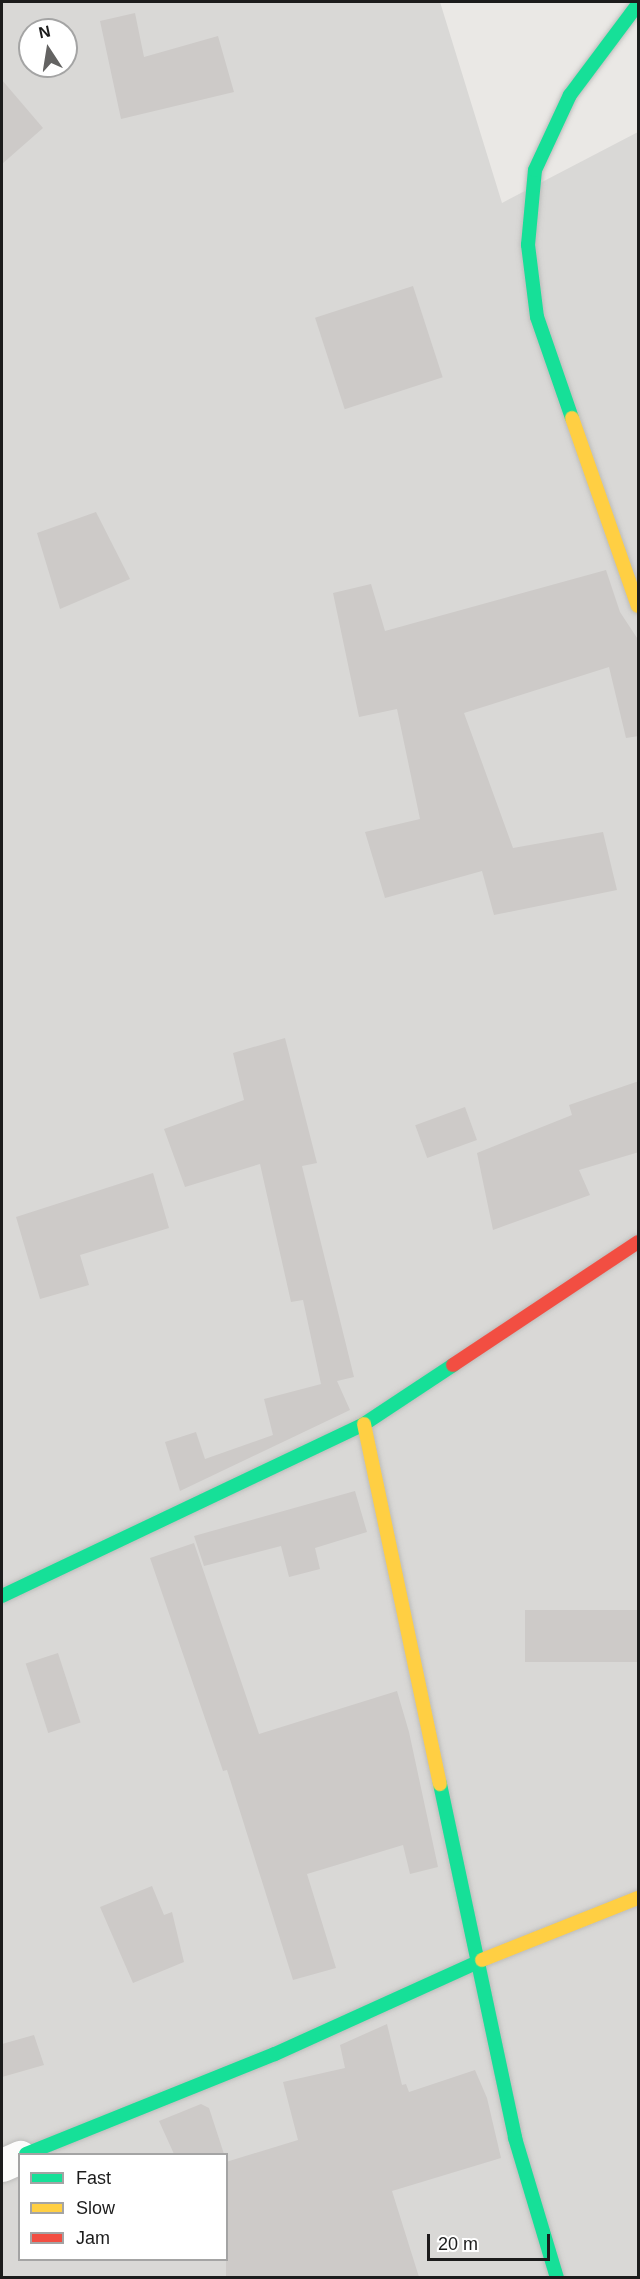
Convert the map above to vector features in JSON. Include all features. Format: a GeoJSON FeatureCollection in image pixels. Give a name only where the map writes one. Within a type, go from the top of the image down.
{"type":"FeatureCollection","features":[{"type":"Feature","properties":{"kind":"street"},"geometry":{"type":"LineString","coordinates":[[639,4],[570,95],[535,170],[528,245],[537,317],[639,606]]}},
{"type":"Feature","properties":{"kind":"street"},"geometry":{"type":"LineString","coordinates":[[2,1596],[364,1424],[639,1242]]}},
{"type":"Feature","properties":{"kind":"street"},"geometry":{"type":"LineString","coordinates":[[364,1424],[515,2138],[557,2277]]}},
{"type":"Feature","properties":{"kind":"street"},"geometry":{"type":"LineString","coordinates":[[28,2153],[275,2054],[477,1965],[537,1935],[639,1898]]}},
{"type":"Feature","properties":{"kind":"street"},"geometry":{"type":"LineString","coordinates":[[2,2164],[18,2158]]}},
{"type":"Feature","properties":{"kind":"shaded area"},"geometry":{"type":"Polygon","coordinates":[[[2,2],[440,2],[502,203],[638,132],[638,2277],[2,2278],[2,2]]]}},
{"type":"Feature","properties":{"kind":"building"},"geometry":{"type":"Polygon","coordinates":[[[135,13],[144,57],[218,36],[234,92],[121,119],[100,21],[135,13]]]}},
{"type":"Feature","properties":{"kind":"building"},"geometry":{"type":"Polygon","coordinates":[[[2,80],[43,128],[2,164],[2,80]]]}},
{"type":"Feature","properties":{"kind":"building"},"geometry":{"type":"Polygon","coordinates":[[[413,286],[443,377],[345,409],[315,318],[413,286]]]}},
{"type":"Feature","properties":{"kind":"building"},"geometry":{"type":"Polygon","coordinates":[[[96,512],[130,579],[60,609],[37,533],[96,512]]]}},
{"type":"Feature","properties":{"kind":"building"},"geometry":{"type":"Polygon","coordinates":[[[606,570],[620,612],[639,641],[639,736],[626,738],[609,667],[464,713],[513,848],[603,832],[617,890],[494,915],[482,871],[385,898],[365,832],[420,819],[397,709],[359,717],[333,593],[371,584],[385,631],[606,570]]]}},
{"type":"Feature","properties":{"kind":"building"},"geometry":{"type":"Polygon","coordinates":[[[285,1038],[317,1163],[302,1166],[354,1377],[337,1381],[350,1410],[180,1491],[165,1442],[196,1432],[205,1459],[273,1435],[264,1399],[325,1383],[321,1384],[303,1300],[291,1302],[260,1164],[185,1187],[164,1129],[244,1100],[233,1053],[285,1038]]]}},
{"type":"Feature","properties":{"kind":"building"},"geometry":{"type":"Polygon","coordinates":[[[639,1081],[639,1152],[579,1170],[590,1195],[493,1230],[477,1153],[572,1115],[569,1105],[639,1081]]]}},
{"type":"Feature","properties":{"kind":"building"},"geometry":{"type":"Polygon","coordinates":[[[465,1107],[477,1140],[427,1158],[415,1125],[465,1107]]]}},
{"type":"Feature","properties":{"kind":"building"},"geometry":{"type":"Polygon","coordinates":[[[153,1173],[169,1228],[80,1255],[89,1285],[40,1299],[16,1217],[153,1173]]]}},
{"type":"Feature","properties":{"kind":"building"},"geometry":{"type":"Polygon","coordinates":[[[355,1491],[367,1532],[315,1548],[320,1569],[289,1577],[281,1546],[204,1566],[194,1536],[355,1491]]]}},
{"type":"Feature","properties":{"kind":"building"},"geometry":{"type":"Polygon","coordinates":[[[194,1543],[259,1734],[397,1691],[409,1732],[438,1867],[410,1874],[403,1845],[307,1874],[336,1968],[293,1980],[227,1770],[223,1771],[150,1558],[194,1543]]]}},
{"type":"Feature","properties":{"kind":"building"},"geometry":{"type":"Polygon","coordinates":[[[525,1610],[638,1610],[638,1662],[525,1662],[525,1610]]]}},
{"type":"Feature","properties":{"kind":"building"},"geometry":{"type":"Polygon","coordinates":[[[58,1653],[81,1722],[48,1733],[26,1664],[58,1653]]]}},
{"type":"Feature","properties":{"kind":"building"},"geometry":{"type":"Polygon","coordinates":[[[152,1886],[164,1915],[172,1912],[184,1962],[133,1983],[100,1907],[152,1886]]]}},
{"type":"Feature","properties":{"kind":"building"},"geometry":{"type":"Polygon","coordinates":[[[387,2024],[402,2085],[406,2084],[409,2092],[475,2070],[487,2098],[501,2158],[392,2191],[419,2277],[226,2277],[228,2161],[298,2140],[283,2082],[345,2068],[340,2045],[387,2024]]]}},
{"type":"Feature","properties":{"kind":"building"},"geometry":{"type":"Polygon","coordinates":[[[34,2035],[44,2065],[2,2077],[2,2044],[34,2035]]]}},
{"type":"Feature","properties":{"kind":"building"},"geometry":{"type":"Polygon","coordinates":[[[201,2104],[209,2108],[224,2153],[174,2153],[159,2121],[201,2104]]]}},
{"type":"Feature","properties":{"kind":"traffic: fast"},"geometry":{"type":"LineString","coordinates":[[572,418],[537,317],[528,245],[535,170],[570,95],[638,4]]}},
{"type":"Feature","properties":{"kind":"traffic: fast"},"geometry":{"type":"LineString","coordinates":[[2,1596],[364,1424],[453,1365]]}},
{"type":"Feature","properties":{"kind":"traffic: fast"},"geometry":{"type":"LineString","coordinates":[[440,1784],[515,2138],[557,2278]]}},
{"type":"Feature","properties":{"kind":"traffic: fast"},"geometry":{"type":"LineString","coordinates":[[28,2153],[275,2054],[482,1960]]}},
{"type":"Feature","properties":{"kind":"traffic: slow"},"geometry":{"type":"LineString","coordinates":[[572,418],[638,606]]}},
{"type":"Feature","properties":{"kind":"traffic: slow"},"geometry":{"type":"LineString","coordinates":[[364,1424],[440,1784]]}},
{"type":"Feature","properties":{"kind":"traffic: slow"},"geometry":{"type":"LineString","coordinates":[[482,1960],[638,1898]]}},
{"type":"Feature","properties":{"kind":"traffic: jam"},"geometry":{"type":"LineString","coordinates":[[453,1365],[638,1242]]}}]}
